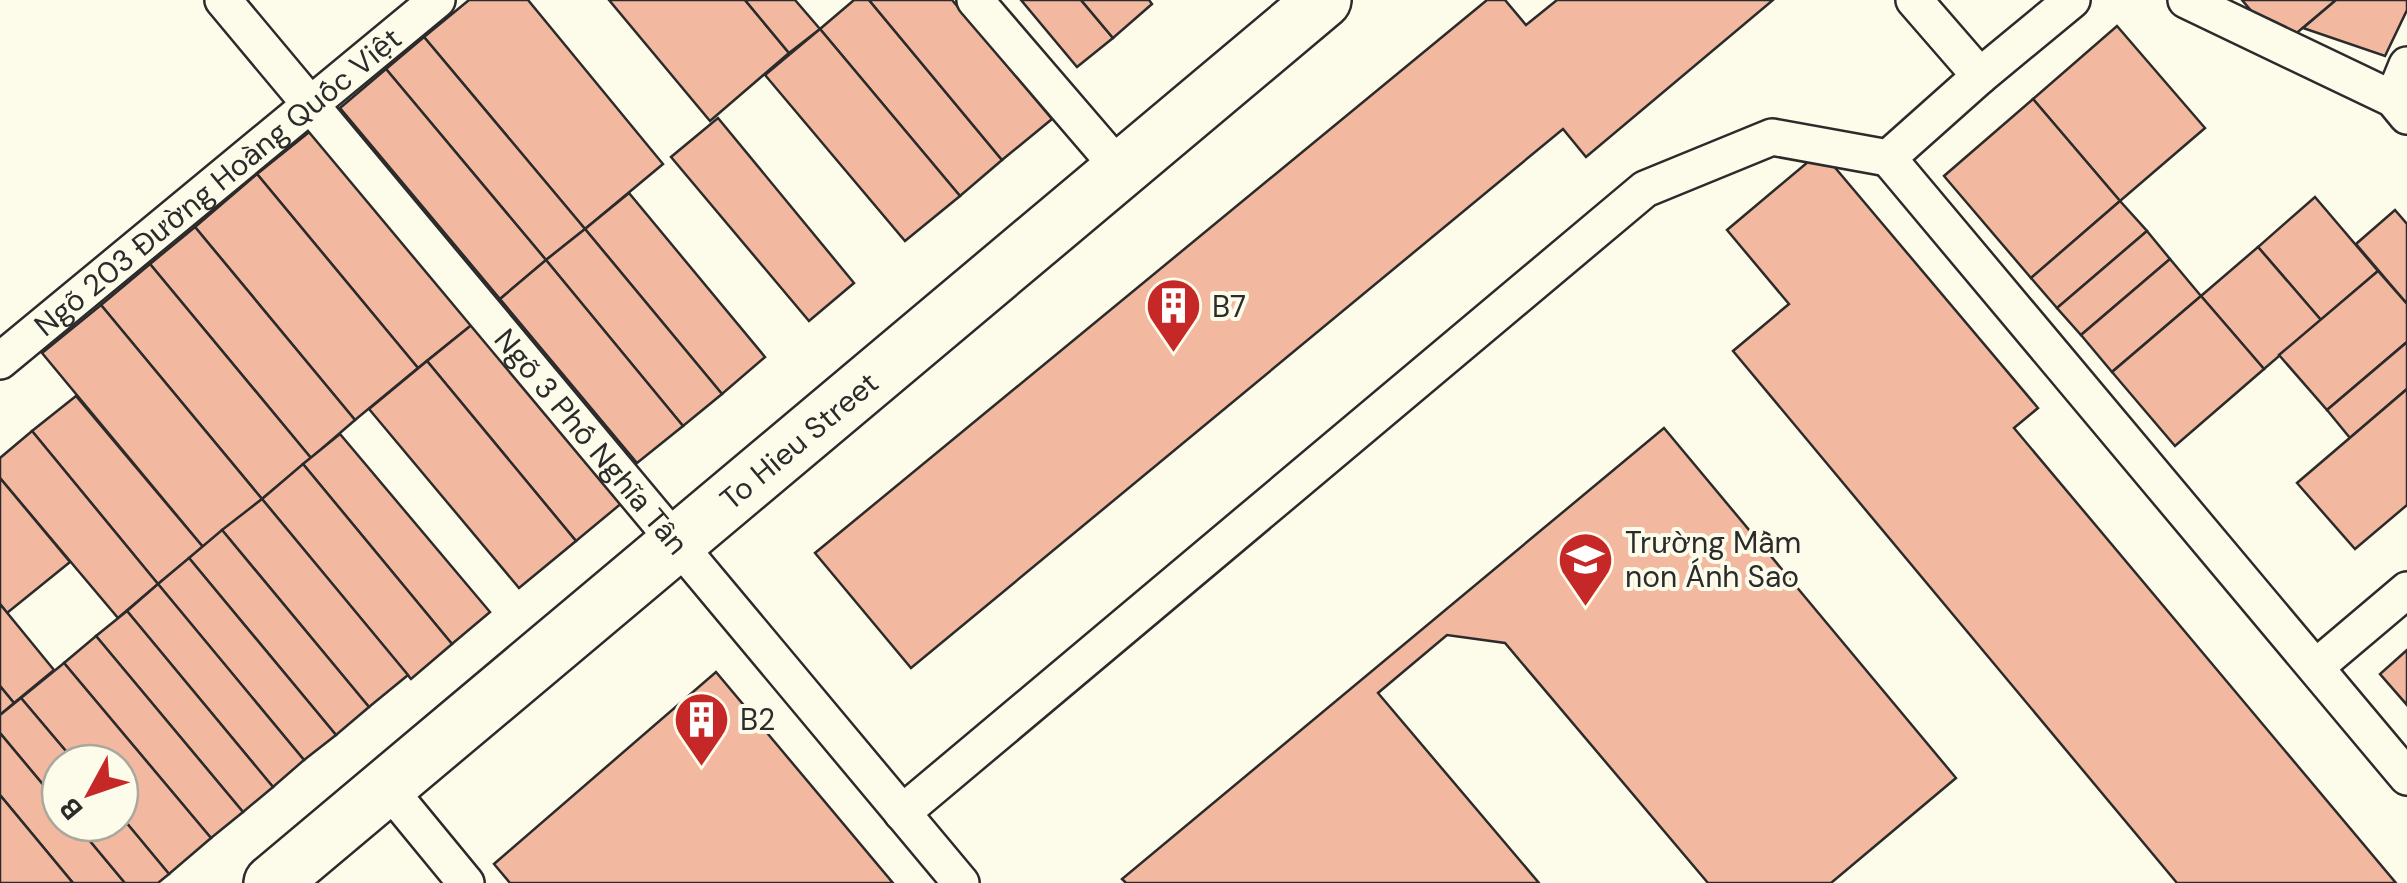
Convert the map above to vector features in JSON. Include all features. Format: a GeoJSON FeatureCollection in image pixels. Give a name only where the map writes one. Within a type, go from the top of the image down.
{"type":"FeatureCollection","features":[{"type":"Feature","properties":{"kind":"street","name":"To Hieu Street"},"geometry":{"type":"LineString","coordinates":[[272,883],[1323,0]]}},
{"type":"Feature","properties":{"kind":"lane","name":"Ngõ 3 Phố Nghĩa Tân"},"geometry":{"type":"LineString","coordinates":[[223,0],[960,883]]}},
{"type":"Feature","properties":{"kind":"lane","name":"Ngõ 203 Đường Hoàng Quốc Việt"},"geometry":{"type":"LineString","coordinates":[[0,361],[437,0]]}},
{"type":"Feature","properties":{"kind":"lane"},"geometry":{"type":"LineString","coordinates":[[975,0],[1121,170]]}},
{"type":"Feature","properties":{"kind":"lane"},"geometry":{"type":"LineString","coordinates":[[1914,0],[1980,76]]}},
{"type":"Feature","properties":{"kind":"lane"},"geometry":{"type":"LineString","coordinates":[[1888,158],[2072,0]]}},
{"type":"Feature","properties":{"kind":"lane"},"geometry":{"type":"LineString","coordinates":[[2186,0],[2400,108],[2407,66]]}},
{"type":"Feature","properties":{"kind":"lane"},"geometry":{"type":"LineString","coordinates":[[902,813],[1646,189],[1772,137],[1888,158],[2407,777]]}},
{"type":"Feature","properties":{"kind":"lane"},"geometry":{"type":"LineString","coordinates":[[2316,668],[2407,590]]}},
{"type":"Feature","properties":{"kind":"lane"},"geometry":{"type":"LineString","coordinates":[[387,787],[466,883]]}},
{"type":"Feature","properties":{"kind":"building"},"geometry":{"type":"Polygon","coordinates":[[[469,0],[528,0],[663,164],[585,229],[424,37],[469,0]]]}},
{"type":"Feature","properties":{"kind":"building"},"geometry":{"type":"Polygon","coordinates":[[[609,0],[745,0],[789,53],[710,121],[609,0]]]}},
{"type":"Feature","properties":{"kind":"building"},"geometry":{"type":"Polygon","coordinates":[[[745,0],[795,0],[820,29],[789,53],[745,0]]]}},
{"type":"Feature","properties":{"kind":"building"},"geometry":{"type":"Polygon","coordinates":[[[854,0],[869,0],[1002,160],[960,196],[820,29],[854,0]]]}},
{"type":"Feature","properties":{"kind":"building"},"geometry":{"type":"Polygon","coordinates":[[[869,0],[952,0],[1052,119],[1002,160],[869,0]]]}},
{"type":"Feature","properties":{"kind":"building"},"geometry":{"type":"Polygon","coordinates":[[[1021,0],[1081,0],[1113,38],[1077,67],[1021,0]]]}},
{"type":"Feature","properties":{"kind":"building"},"geometry":{"type":"Polygon","coordinates":[[[1081,0],[1149,0],[1152,4],[1113,38],[1081,0]]]}},
{"type":"Feature","properties":{"kind":"building","name":"B7"},"geometry":{"type":"Polygon","coordinates":[[[1487,0],[1505,0],[1526,25],[1557,0],[1773,0],[1586,157],[1563,129],[911,668],[815,553],[1487,0]]]}},
{"type":"Feature","properties":{"kind":"building"},"geometry":{"type":"Polygon","coordinates":[[[2242,0],[2336,0],[2281,46],[2242,0]]]}},
{"type":"Feature","properties":{"kind":"building"},"geometry":{"type":"Polygon","coordinates":[[[2336,0],[2407,0],[2407,10],[2385,56],[2303,28],[2336,0]]]}},
{"type":"Feature","properties":{"kind":"building"},"geometry":{"type":"Polygon","coordinates":[[[2117,26],[2205,128],[2120,201],[2033,99],[2117,26]]]}},
{"type":"Feature","properties":{"kind":"building"},"geometry":{"type":"Polygon","coordinates":[[[820,29],[960,196],[905,241],[765,75],[820,29]]]}},
{"type":"Feature","properties":{"kind":"building"},"geometry":{"type":"Polygon","coordinates":[[[424,37],[585,229],[546,260],[386,69],[424,37]]]}},
{"type":"Feature","properties":{"kind":"building"},"geometry":{"type":"Polygon","coordinates":[[[386,69],[546,260],[500,299],[340,108],[386,69]]]}},
{"type":"Feature","properties":{"kind":"building"},"geometry":{"type":"Polygon","coordinates":[[[2033,99],[2120,201],[2031,278],[1944,176],[2033,99]]]}},
{"type":"Feature","properties":{"kind":"building"},"geometry":{"type":"Polygon","coordinates":[[[718,118],[854,283],[809,321],[671,157],[718,118]]]}},
{"type":"Feature","properties":{"kind":"building"},"geometry":{"type":"Polygon","coordinates":[[[313,129],[474,323],[418,368],[257,174],[313,129]]]}},
{"type":"Feature","properties":{"kind":"building"},"geometry":{"type":"Polygon","coordinates":[[[1821,151],[2038,408],[2014,428],[2396,883],[2177,883],[1733,351],[1789,304],[1727,230],[1821,151]]]}},
{"type":"Feature","properties":{"kind":"building"},"geometry":{"type":"Polygon","coordinates":[[[257,174],[418,368],[355,420],[195,227],[257,174]]]}},
{"type":"Feature","properties":{"kind":"building"},"geometry":{"type":"Polygon","coordinates":[[[629,193],[765,357],[722,394],[585,229],[629,193]]]}},
{"type":"Feature","properties":{"kind":"building"},"geometry":{"type":"Polygon","coordinates":[[[2315,197],[2378,271],[2321,320],[2258,247],[2315,197]]]}},
{"type":"Feature","properties":{"kind":"building"},"geometry":{"type":"Polygon","coordinates":[[[2120,201],[2147,231],[2057,308],[2031,278],[2120,201]]]}},
{"type":"Feature","properties":{"kind":"building"},"geometry":{"type":"Polygon","coordinates":[[[2395,210],[2407,224],[2407,304],[2356,244],[2395,210]]]}},
{"type":"Feature","properties":{"kind":"building"},"geometry":{"type":"Polygon","coordinates":[[[195,227],[355,420],[311,458],[150,264],[195,227]]]}},
{"type":"Feature","properties":{"kind":"building"},"geometry":{"type":"Polygon","coordinates":[[[585,229],[722,394],[683,426],[546,260],[585,229]]]}},
{"type":"Feature","properties":{"kind":"building"},"geometry":{"type":"Polygon","coordinates":[[[2147,231],[2170,259],[2081,335],[2057,308],[2147,231]]]}},
{"type":"Feature","properties":{"kind":"building"},"geometry":{"type":"Polygon","coordinates":[[[2258,247],[2321,320],[2264,369],[2201,296],[2258,247]]]}},
{"type":"Feature","properties":{"kind":"building"},"geometry":{"type":"Polygon","coordinates":[[[2170,259],[2201,296],[2112,372],[2081,335],[2170,259]]]}},
{"type":"Feature","properties":{"kind":"building"},"geometry":{"type":"Polygon","coordinates":[[[546,260],[683,426],[637,463],[500,299],[546,260]]]}},
{"type":"Feature","properties":{"kind":"building"},"geometry":{"type":"Polygon","coordinates":[[[150,264],[311,458],[262,499],[101,305],[150,264]]]}},
{"type":"Feature","properties":{"kind":"building"},"geometry":{"type":"Polygon","coordinates":[[[2378,271],[2407,304],[2407,342],[2327,410],[2279,355],[2378,271]]]}},
{"type":"Feature","properties":{"kind":"building"},"geometry":{"type":"Polygon","coordinates":[[[2201,296],[2264,369],[2175,446],[2112,372],[2201,296]]]}},
{"type":"Feature","properties":{"kind":"building"},"geometry":{"type":"Polygon","coordinates":[[[101,305],[262,499],[203,547],[42,353],[101,305]]]}},
{"type":"Feature","properties":{"kind":"building"},"geometry":{"type":"Polygon","coordinates":[[[474,323],[623,502],[576,541],[427,361],[474,323]]]}},
{"type":"Feature","properties":{"kind":"building"},"geometry":{"type":"Polygon","coordinates":[[[2407,342],[2407,389],[2350,438],[2327,410],[2407,342]]]}},
{"type":"Feature","properties":{"kind":"building"},"geometry":{"type":"Polygon","coordinates":[[[427,361],[576,541],[519,588],[369,409],[427,361]]]}},
{"type":"Feature","properties":{"kind":"building"},"geometry":{"type":"Polygon","coordinates":[[[2407,389],[2407,505],[2355,549],[2297,483],[2407,389]]]}},
{"type":"Feature","properties":{"kind":"building"},"geometry":{"type":"Polygon","coordinates":[[[76,396],[203,547],[158,584],[32,431],[76,396]]]}},
{"type":"Feature","properties":{"kind":"building"},"geometry":{"type":"Polygon","coordinates":[[[1664,428],[1956,778],[1831,883],[1708,883],[1505,643],[1447,635],[1378,693],[1539,883],[1126,883],[1122,879],[1664,428]]]}},
{"type":"Feature","properties":{"kind":"building"},"geometry":{"type":"Polygon","coordinates":[[[32,431],[158,584],[118,618],[0,478],[0,458],[32,431]]]}},
{"type":"Feature","properties":{"kind":"building"},"geometry":{"type":"Polygon","coordinates":[[[340,434],[490,612],[452,644],[303,464],[340,434]]]}},
{"type":"Feature","properties":{"kind":"building"},"geometry":{"type":"Polygon","coordinates":[[[303,464],[452,644],[411,679],[262,499],[303,464]]]}},
{"type":"Feature","properties":{"kind":"building"},"geometry":{"type":"Polygon","coordinates":[[[0,478],[70,562],[7,613],[0,604],[0,478]]]}},
{"type":"Feature","properties":{"kind":"building"},"geometry":{"type":"Polygon","coordinates":[[[262,499],[408,675],[369,707],[222,530],[262,499]]]}},
{"type":"Feature","properties":{"kind":"building"},"geometry":{"type":"Polygon","coordinates":[[[222,530],[369,707],[336,735],[189,558],[222,530]]]}},
{"type":"Feature","properties":{"kind":"building"},"geometry":{"type":"Polygon","coordinates":[[[189,558],[336,735],[304,760],[158,584],[189,558]]]}},
{"type":"Feature","properties":{"kind":"building"},"geometry":{"type":"Polygon","coordinates":[[[158,584],[304,760],[273,787],[127,611],[158,584]]]}},
{"type":"Feature","properties":{"kind":"building"},"geometry":{"type":"Polygon","coordinates":[[[0,604],[54,670],[14,703],[0,686],[0,604]]]}},
{"type":"Feature","properties":{"kind":"building"},"geometry":{"type":"Polygon","coordinates":[[[127,611],[273,787],[243,812],[96,636],[127,611]]]}},
{"type":"Feature","properties":{"kind":"building"},"geometry":{"type":"Polygon","coordinates":[[[96,636],[243,812],[211,838],[140,753],[140,743],[131,743],[64,663],[96,636]]]}},
{"type":"Feature","properties":{"kind":"building"},"geometry":{"type":"Polygon","coordinates":[[[2407,650],[2407,705],[2380,674],[2407,650]]]}},
{"type":"Feature","properties":{"kind":"building"},"geometry":{"type":"Polygon","coordinates":[[[64,663],[131,743],[59,743],[21,698],[64,663]]]}},
{"type":"Feature","properties":{"kind":"building","name":"B2"},"geometry":{"type":"Polygon","coordinates":[[[716,672],[893,883],[510,883],[494,864],[716,672]]]}},
{"type":"Feature","properties":{"kind":"building"},"geometry":{"type":"Polygon","coordinates":[[[0,686],[14,703],[0,715],[0,686]]]}},
{"type":"Feature","properties":{"kind":"building"},"geometry":{"type":"Polygon","coordinates":[[[21,698],[59,743],[40,743],[40,781],[0,733],[0,715],[21,698]]]}},
{"type":"Feature","properties":{"kind":"building"},"geometry":{"type":"Polygon","coordinates":[[[0,733],[40,781],[40,843],[92,843],[125,883],[73,883],[0,795],[0,733]]]}},
{"type":"Feature","properties":{"kind":"building"},"geometry":{"type":"Polygon","coordinates":[[[140,753],[211,838],[169,874],[140,839],[140,753]]]}},
{"type":"Feature","properties":{"kind":"building"},"geometry":{"type":"Polygon","coordinates":[[[0,795],[73,883],[0,883],[0,795]]]}},
{"type":"Feature","properties":{"kind":"building"},"geometry":{"type":"Polygon","coordinates":[[[140,839],[169,874],[158,883],[125,883],[92,843],[140,843],[140,839]]]}},
{"type":"Feature","properties":{"kind":"place","name":"B7"},"geometry":{"type":"Point","coordinates":[1173,355]}},
{"type":"Feature","properties":{"kind":"place","name":"Trường Mầm non Ánh Sao"},"geometry":{"type":"Point","coordinates":[1586,608]}},
{"type":"Feature","properties":{"kind":"place","name":"B2"},"geometry":{"type":"Point","coordinates":[701,768]}}]}
